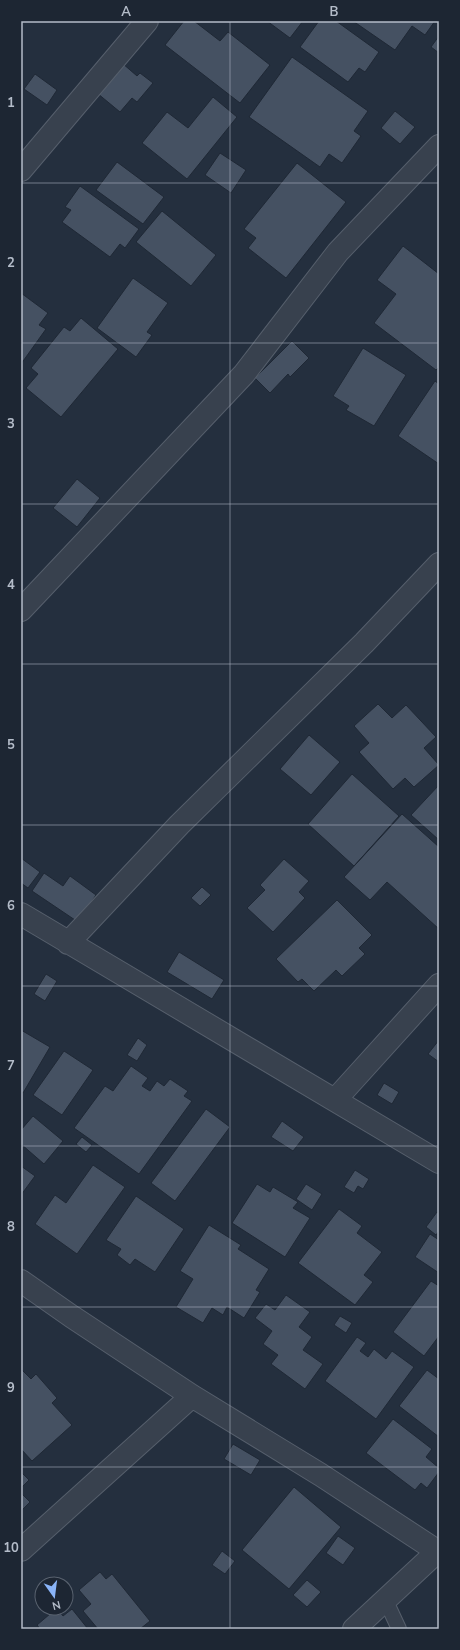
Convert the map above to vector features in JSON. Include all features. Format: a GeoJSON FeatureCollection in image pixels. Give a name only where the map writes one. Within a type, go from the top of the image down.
{"type":"FeatureCollection","features":[{"type":"Feature","properties":{"kind":"street"},"geometry":{"type":"LineString","coordinates":[[21,170],[148,21]]}},
{"type":"Feature","properties":{"kind":"street"},"geometry":{"type":"LineString","coordinates":[[21,610],[244,374],[338,252],[439,146]]}},
{"type":"Feature","properties":{"kind":"street"},"geometry":{"type":"LineString","coordinates":[[68,943],[179,825],[364,643],[439,564]]}},
{"type":"Feature","properties":{"kind":"street"},"geometry":{"type":"LineString","coordinates":[[21,914],[439,1162]]}},
{"type":"Feature","properties":{"kind":"street"},"geometry":{"type":"LineString","coordinates":[[335,1100],[439,985]]}},
{"type":"Feature","properties":{"kind":"street"},"geometry":{"type":"LineString","coordinates":[[21,1281],[192,1396],[321,1475],[438,1550],[354,1629]]}},
{"type":"Feature","properties":{"kind":"street"},"geometry":{"type":"LineString","coordinates":[[21,1550],[192,1396]]}},
{"type":"Feature","properties":{"kind":"lane"},"geometry":{"type":"LineString","coordinates":[[385,1599],[398,1629]]}},
{"type":"Feature","properties":{"kind":"building"},"geometry":{"type":"Polygon","coordinates":[[[184,21],[194,21],[220,41],[228,32],[270,65],[240,103],[165,45],[184,21]]]}},
{"type":"Feature","properties":{"kind":"building"},"geometry":{"type":"Polygon","coordinates":[[[267,21],[303,21],[290,38],[267,21]]]}},
{"type":"Feature","properties":{"kind":"building"},"geometry":{"type":"Polygon","coordinates":[[[319,21],[336,21],[379,52],[365,72],[359,68],[348,82],[300,47],[319,21]]]}},
{"type":"Feature","properties":{"kind":"building"},"geometry":{"type":"Polygon","coordinates":[[[353,21],[435,21],[425,35],[412,26],[395,50],[353,21]]]}},
{"type":"Feature","properties":{"kind":"building"},"geometry":{"type":"Polygon","coordinates":[[[439,36],[439,53],[431,47],[439,36]]]}},
{"type":"Feature","properties":{"kind":"building"},"geometry":{"type":"Polygon","coordinates":[[[292,57],[368,111],[354,131],[361,136],[342,163],[329,154],[320,167],[249,117],[292,57]]]}},
{"type":"Feature","properties":{"kind":"building"},"geometry":{"type":"Polygon","coordinates":[[[122,63],[137,76],[140,73],[153,83],[137,102],[132,98],[120,112],[97,93],[122,63]]]}},
{"type":"Feature","properties":{"kind":"building"},"geometry":{"type":"Polygon","coordinates":[[[35,74],[57,90],[47,105],[24,89],[35,74]]]}},
{"type":"Feature","properties":{"kind":"building"},"geometry":{"type":"Polygon","coordinates":[[[213,97],[237,117],[187,179],[142,143],[167,112],[188,128],[213,97]]]}},
{"type":"Feature","properties":{"kind":"building"},"geometry":{"type":"Polygon","coordinates":[[[395,111],[415,127],[400,144],[381,128],[395,111]]]}},
{"type":"Feature","properties":{"kind":"building"},"geometry":{"type":"Polygon","coordinates":[[[220,153],[246,170],[231,193],[205,175],[220,153]]]}},
{"type":"Feature","properties":{"kind":"building"},"geometry":{"type":"Polygon","coordinates":[[[117,162],[164,197],[143,224],[96,190],[117,162]]]}},
{"type":"Feature","properties":{"kind":"building"},"geometry":{"type":"Polygon","coordinates":[[[297,163],[346,202],[286,278],[248,248],[256,238],[244,229],[297,163]]]}},
{"type":"Feature","properties":{"kind":"building"},"geometry":{"type":"Polygon","coordinates":[[[80,186],[139,229],[125,248],[120,244],[110,257],[62,222],[71,210],[65,207],[80,186]]]}},
{"type":"Feature","properties":{"kind":"building"},"geometry":{"type":"Polygon","coordinates":[[[162,211],[216,255],[191,286],[136,242],[162,211]]]}},
{"type":"Feature","properties":{"kind":"building"},"geometry":{"type":"Polygon","coordinates":[[[403,246],[439,274],[439,367],[436,370],[374,323],[396,294],[377,280],[403,246]]]}},
{"type":"Feature","properties":{"kind":"building"},"geometry":{"type":"Polygon","coordinates":[[[133,278],[168,303],[147,332],[152,335],[136,357],[97,328],[133,278]]]}},
{"type":"Feature","properties":{"kind":"building"},"geometry":{"type":"Polygon","coordinates":[[[21,293],[48,313],[39,325],[46,329],[21,364],[21,293]]]}},
{"type":"Feature","properties":{"kind":"building"},"geometry":{"type":"Polygon","coordinates":[[[81,318],[118,349],[61,417],[26,388],[38,374],[31,368],[64,327],[70,331],[81,318]]]}},
{"type":"Feature","properties":{"kind":"building"},"geometry":{"type":"Polygon","coordinates":[[[292,341],[309,358],[290,377],[288,374],[270,393],[255,378],[292,341]]]}},
{"type":"Feature","properties":{"kind":"building"},"geometry":{"type":"Polygon","coordinates":[[[363,348],[406,375],[374,426],[346,410],[349,406],[333,396],[363,348]]]}},
{"type":"Feature","properties":{"kind":"building"},"geometry":{"type":"Polygon","coordinates":[[[435,381],[439,384],[439,464],[398,436],[435,381]]]}},
{"type":"Feature","properties":{"kind":"building"},"geometry":{"type":"Polygon","coordinates":[[[77,479],[100,498],[77,527],[53,508],[77,479]]]}},
{"type":"Feature","properties":{"kind":"building"},"geometry":{"type":"Polygon","coordinates":[[[378,704],[392,718],[406,705],[436,737],[424,748],[439,765],[414,787],[405,778],[393,789],[359,752],[369,743],[354,726],[378,704]]]}},
{"type":"Feature","properties":{"kind":"building"},"geometry":{"type":"Polygon","coordinates":[[[309,735],[340,762],[311,795],[280,769],[309,735]]]}},
{"type":"Feature","properties":{"kind":"building"},"geometry":{"type":"Polygon","coordinates":[[[352,774],[399,816],[354,866],[308,824],[352,774]]]}},
{"type":"Feature","properties":{"kind":"building"},"geometry":{"type":"Polygon","coordinates":[[[439,785],[439,840],[411,815],[439,785]]]}},
{"type":"Feature","properties":{"kind":"building"},"geometry":{"type":"Polygon","coordinates":[[[402,814],[439,847],[439,929],[387,882],[370,900],[344,877],[402,814]]]}},
{"type":"Feature","properties":{"kind":"building"},"geometry":{"type":"Polygon","coordinates":[[[21,858],[40,872],[28,888],[21,883],[21,858]]]}},
{"type":"Feature","properties":{"kind":"building"},"geometry":{"type":"Polygon","coordinates":[[[284,859],[309,881],[299,892],[305,898],[273,932],[247,908],[265,890],[260,885],[284,859]]]}},
{"type":"Feature","properties":{"kind":"building"},"geometry":{"type":"Polygon","coordinates":[[[44,873],[63,886],[70,876],[96,895],[78,922],[32,891],[44,873]]]}},
{"type":"Feature","properties":{"kind":"building"},"geometry":{"type":"Polygon","coordinates":[[[202,887],[211,895],[200,906],[191,898],[202,887]]]}},
{"type":"Feature","properties":{"kind":"building"},"geometry":{"type":"Polygon","coordinates":[[[337,900],[372,935],[359,948],[365,954],[342,976],[336,970],[314,991],[302,979],[298,982],[276,959],[337,900]]]}},
{"type":"Feature","properties":{"kind":"building"},"geometry":{"type":"Polygon","coordinates":[[[179,952],[224,980],[212,999],[167,972],[179,952]]]}},
{"type":"Feature","properties":{"kind":"building"},"geometry":{"type":"Polygon","coordinates":[[[46,974],[57,981],[45,1001],[34,994],[46,974]]]}},
{"type":"Feature","properties":{"kind":"building"},"geometry":{"type":"Polygon","coordinates":[[[21,1030],[50,1047],[23,1093],[21,1092],[21,1030]]]}},
{"type":"Feature","properties":{"kind":"building"},"geometry":{"type":"Polygon","coordinates":[[[138,1038],[147,1045],[137,1061],[127,1055],[138,1038]]]}},
{"type":"Feature","properties":{"kind":"building"},"geometry":{"type":"Polygon","coordinates":[[[439,1040],[439,1062],[428,1054],[439,1040]]]}},
{"type":"Feature","properties":{"kind":"building"},"geometry":{"type":"Polygon","coordinates":[[[64,1051],[93,1070],[62,1115],[33,1095],[64,1051]]]}},
{"type":"Feature","properties":{"kind":"building"},"geometry":{"type":"Polygon","coordinates":[[[131,1066],[148,1078],[142,1086],[150,1091],[157,1081],[164,1086],[170,1079],[188,1091],[184,1096],[192,1101],[139,1174],[74,1128],[105,1086],[113,1091],[131,1066]]]}},
{"type":"Feature","properties":{"kind":"building"},"geometry":{"type":"Polygon","coordinates":[[[384,1083],[399,1092],[392,1104],[377,1095],[384,1083]]]}},
{"type":"Feature","properties":{"kind":"building"},"geometry":{"type":"Polygon","coordinates":[[[206,1109],[230,1127],[175,1201],[151,1183],[206,1109]]]}},
{"type":"Feature","properties":{"kind":"building"},"geometry":{"type":"Polygon","coordinates":[[[33,1116],[63,1141],[44,1164],[21,1144],[21,1130],[33,1116]]]}},
{"type":"Feature","properties":{"kind":"building"},"geometry":{"type":"Polygon","coordinates":[[[282,1121],[304,1137],[293,1151],[271,1137],[282,1121]]]}},
{"type":"Feature","properties":{"kind":"building"},"geometry":{"type":"Polygon","coordinates":[[[82,1137],[92,1145],[86,1152],[76,1144],[82,1137]]]}},
{"type":"Feature","properties":{"kind":"building"},"geometry":{"type":"Polygon","coordinates":[[[93,1165],[125,1187],[77,1254],[35,1224],[55,1195],[66,1203],[93,1165]]]}},
{"type":"Feature","properties":{"kind":"building"},"geometry":{"type":"Polygon","coordinates":[[[21,1166],[35,1176],[21,1195],[21,1166]]]}},
{"type":"Feature","properties":{"kind":"building"},"geometry":{"type":"Polygon","coordinates":[[[355,1170],[369,1179],[363,1189],[358,1186],[354,1193],[344,1187],[355,1170]]]}},
{"type":"Feature","properties":{"kind":"building"},"geometry":{"type":"Polygon","coordinates":[[[257,1184],[270,1192],[273,1187],[298,1202],[293,1208],[310,1218],[285,1257],[232,1223],[257,1184]]]}},
{"type":"Feature","properties":{"kind":"building"},"geometry":{"type":"Polygon","coordinates":[[[306,1184],[322,1194],[312,1210],[296,1199],[306,1184]]]}},
{"type":"Feature","properties":{"kind":"building"},"geometry":{"type":"Polygon","coordinates":[[[136,1196],[184,1229],[155,1272],[135,1259],[130,1265],[117,1255],[121,1249],[106,1240],[136,1196]]]}},
{"type":"Feature","properties":{"kind":"building"},"geometry":{"type":"Polygon","coordinates":[[[339,1209],[362,1226],[357,1233],[382,1252],[364,1275],[373,1282],[355,1305],[298,1263],[339,1209]]]}},
{"type":"Feature","properties":{"kind":"building"},"geometry":{"type":"Polygon","coordinates":[[[437,1212],[439,1213],[439,1231],[436,1235],[426,1227],[437,1212]]]}},
{"type":"Feature","properties":{"kind":"building"},"geometry":{"type":"Polygon","coordinates":[[[209,1225],[241,1245],[238,1249],[269,1269],[256,1290],[260,1292],[244,1318],[227,1307],[223,1315],[212,1308],[203,1323],[176,1307],[193,1279],[180,1271],[209,1225]]]}},
{"type":"Feature","properties":{"kind":"building"},"geometry":{"type":"Polygon","coordinates":[[[430,1234],[439,1240],[439,1273],[415,1257],[430,1234]]]}},
{"type":"Feature","properties":{"kind":"building"},"geometry":{"type":"Polygon","coordinates":[[[431,1281],[439,1286],[439,1336],[424,1356],[393,1332],[431,1281]]]}},
{"type":"Feature","properties":{"kind":"building"},"geometry":{"type":"Polygon","coordinates":[[[286,1295],[310,1312],[299,1327],[312,1337],[303,1350],[323,1364],[305,1389],[271,1364],[278,1355],[263,1344],[272,1331],[255,1318],[266,1304],[275,1310],[286,1295]]]}},
{"type":"Feature","properties":{"kind":"building"},"geometry":{"type":"Polygon","coordinates":[[[340,1316],[352,1323],[346,1333],[334,1325],[340,1316]]]}},
{"type":"Feature","properties":{"kind":"building"},"geometry":{"type":"Polygon","coordinates":[[[357,1337],[366,1343],[360,1351],[368,1357],[374,1349],[386,1359],[392,1351],[414,1367],[376,1419],[325,1381],[357,1337]]]}},
{"type":"Feature","properties":{"kind":"building"},"geometry":{"type":"Polygon","coordinates":[[[21,1369],[31,1379],[36,1374],[57,1398],[52,1403],[72,1425],[32,1461],[21,1449],[21,1369]]]}},
{"type":"Feature","properties":{"kind":"building"},"geometry":{"type":"Polygon","coordinates":[[[427,1370],[439,1379],[439,1437],[399,1406],[427,1370]]]}},
{"type":"Feature","properties":{"kind":"building"},"geometry":{"type":"Polygon","coordinates":[[[393,1419],[432,1449],[426,1457],[439,1468],[439,1472],[427,1488],[421,1483],[415,1490],[366,1453],[393,1419]]]}},
{"type":"Feature","properties":{"kind":"building"},"geometry":{"type":"Polygon","coordinates":[[[233,1444],[260,1460],[251,1475],[224,1459],[233,1444]]]}},
{"type":"Feature","properties":{"kind":"building"},"geometry":{"type":"Polygon","coordinates":[[[21,1472],[29,1480],[21,1488],[21,1472]]]}},
{"type":"Feature","properties":{"kind":"building"},"geometry":{"type":"Polygon","coordinates":[[[294,1487],[341,1527],[289,1589],[242,1550],[294,1487]]]}},
{"type":"Feature","properties":{"kind":"building"},"geometry":{"type":"Polygon","coordinates":[[[21,1493],[30,1502],[21,1511],[21,1493]]]}},
{"type":"Feature","properties":{"kind":"building"},"geometry":{"type":"Polygon","coordinates":[[[338,1536],[355,1548],[343,1565],[326,1553],[338,1536]]]}},
{"type":"Feature","properties":{"kind":"building"},"geometry":{"type":"Polygon","coordinates":[[[222,1551],[235,1561],[225,1574],[212,1565],[222,1551]]]}},
{"type":"Feature","properties":{"kind":"building"},"geometry":{"type":"Polygon","coordinates":[[[100,1572],[106,1579],[112,1574],[150,1621],[140,1629],[98,1629],[83,1611],[91,1604],[79,1590],[100,1572]]]}},
{"type":"Feature","properties":{"kind":"building"},"geometry":{"type":"Polygon","coordinates":[[[307,1580],[321,1592],[307,1607],[293,1595],[307,1580]]]}},
{"type":"Feature","properties":{"kind":"building"},"geometry":{"type":"Polygon","coordinates":[[[74,1612],[88,1629],[40,1629],[37,1625],[48,1616],[74,1616],[74,1612]]]}}]}
